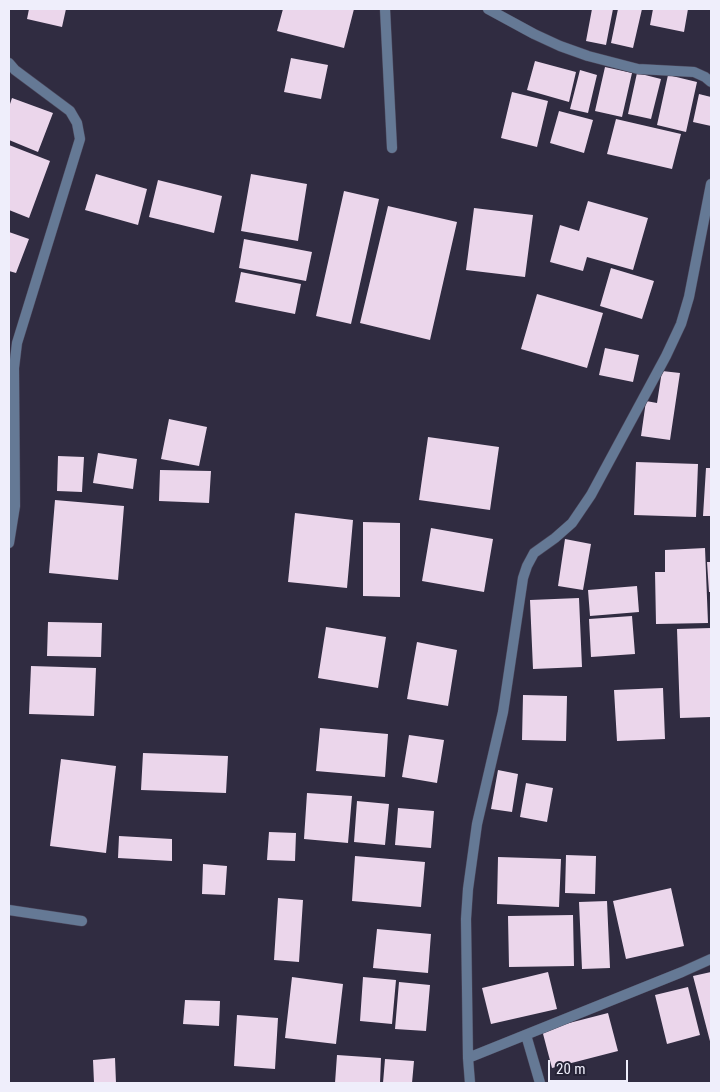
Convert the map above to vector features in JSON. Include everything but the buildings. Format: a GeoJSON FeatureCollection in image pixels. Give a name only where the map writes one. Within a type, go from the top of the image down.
{"type":"FeatureCollection","features":[{"type":"Feature","properties":{"kind":"street"},"geometry":{"type":"LineString","coordinates":[[385,9],[392,148]]}},
{"type":"Feature","properties":{"kind":"street"},"geometry":{"type":"LineString","coordinates":[[488,9],[551,42],[588,56],[638,69],[694,72],[711,82]]}},
{"type":"Feature","properties":{"kind":"street"},"geometry":{"type":"LineString","coordinates":[[9,63],[15,70],[70,111],[77,123],[80,140],[17,342],[14,368],[12,506],[9,543]]}},
{"type":"Feature","properties":{"kind":"street"},"geometry":{"type":"LineString","coordinates":[[470,1083],[466,919],[468,889],[478,824],[503,712],[527,566],[534,553],[572,523],[591,495],[666,356],[681,324],[689,297],[711,184]]}},
{"type":"Feature","properties":{"kind":"street"},"geometry":{"type":"LineString","coordinates":[[9,910],[82,922]]}},
{"type":"Feature","properties":{"kind":"street"},"geometry":{"type":"LineString","coordinates":[[468,1058],[711,959]]}},
{"type":"Feature","properties":{"kind":"street"},"geometry":{"type":"LineString","coordinates":[[526,1035],[540,1083]]}}]}
